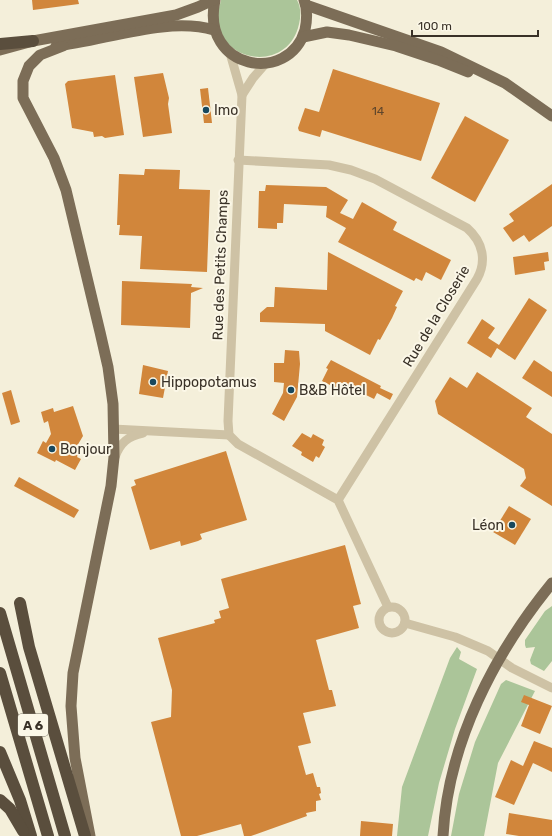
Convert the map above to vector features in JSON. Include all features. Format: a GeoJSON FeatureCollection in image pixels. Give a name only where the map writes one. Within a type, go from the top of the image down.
{"type":"FeatureCollection","features":[{"type":"Feature","properties":{"kind":"highway"},"geometry":{"type":"LineString","coordinates":[[0,44],[33,41]]}},
{"type":"Feature","properties":{"kind":"highway"},"geometry":{"type":"LineString","coordinates":[[20,603],[29,647],[85,836]]}},
{"type":"Feature","properties":{"kind":"highway","name":"A 6"},"geometry":{"type":"LineString","coordinates":[[0,613],[66,836]]}},
{"type":"Feature","properties":{"kind":"highway","name":"A 6"},"geometry":{"type":"LineString","coordinates":[[0,673],[48,836]]}},
{"type":"Feature","properties":{"kind":"highway"},"geometry":{"type":"LineString","coordinates":[[0,752],[20,800],[31,836]]}},
{"type":"Feature","properties":{"kind":"highway"},"geometry":{"type":"LineString","coordinates":[[0,800],[16,817],[26,836]]}},
{"type":"Feature","properties":{"kind":"main road"},"geometry":{"type":"LineString","coordinates":[[214,0],[212,14],[214,30],[220,43],[230,54],[241,60],[253,64],[266,64],[281,59],[294,50],[303,37],[307,21],[305,2],[441,52],[485,72],[552,116]]}},
{"type":"Feature","properties":{"kind":"main road"},"geometry":{"type":"LineString","coordinates":[[0,50],[33,41],[176,15],[214,0]]}},
{"type":"Feature","properties":{"kind":"main road"},"geometry":{"type":"LineString","coordinates":[[0,55],[34,48],[63,46],[169,26],[200,26],[214,30]]}},
{"type":"Feature","properties":{"kind":"main road"},"geometry":{"type":"LineString","coordinates":[[303,37],[327,32],[349,35],[396,46],[438,60],[524,98]]}},
{"type":"Feature","properties":{"kind":"main road"},"geometry":{"type":"LineString","coordinates":[[63,46],[40,55],[29,66],[23,81],[23,98],[54,158],[66,190],[108,367],[113,404],[113,464],[111,486],[73,673],[71,706],[76,758],[90,836]]}},
{"type":"Feature","properties":{"kind":"main road"},"geometry":{"type":"LineString","coordinates":[[443,836],[447,797],[456,762],[471,719],[490,675],[531,610],[552,583]]}},
{"type":"Feature","properties":{"kind":"street","name":"Rue des Petits Champs"},"geometry":{"type":"LineString","coordinates":[[229,435],[228,421],[238,160],[242,96],[230,54]]}},
{"type":"Feature","properties":{"kind":"street","name":"Rue des Petits Champs"},"geometry":{"type":"LineString","coordinates":[[242,96],[253,78],[266,64]]}},
{"type":"Feature","properties":{"kind":"street","name":"Rue de la Closerie"},"geometry":{"type":"LineString","coordinates":[[238,160],[329,165],[366,176],[467,228],[477,238],[482,249],[483,262],[477,279],[338,500]]}},
{"type":"Feature","properties":{"kind":"street"},"geometry":{"type":"LineString","coordinates":[[113,429],[229,435],[238,444],[338,500],[388,607]]}},
{"type":"Feature","properties":{"kind":"street"},"geometry":{"type":"LineString","coordinates":[[113,464],[118,448],[126,439],[151,431]]}},
{"type":"Feature","properties":{"kind":"street"},"geometry":{"type":"LineString","coordinates":[[388,607],[396,607],[402,612],[405,623],[396,632],[384,630],[380,624],[380,616],[388,607]]}},
{"type":"Feature","properties":{"kind":"street"},"geometry":{"type":"LineString","coordinates":[[405,623],[456,637],[488,651],[512,668],[552,688]]}},
{"type":"Feature","properties":{"kind":"green space"},"geometry":{"type":"Polygon","coordinates":[[[221,0],[297,0],[300,9],[300,18],[293,40],[282,50],[269,56],[254,57],[241,53],[229,44],[221,32],[218,15],[221,0]]]}},
{"type":"Feature","properties":{"kind":"green space"},"geometry":{"type":"Polygon","coordinates":[[[552,606],[552,661],[544,671],[531,664],[530,660],[535,647],[526,648],[525,640],[545,611],[552,606]]]}},
{"type":"Feature","properties":{"kind":"green space"},"geometry":{"type":"Polygon","coordinates":[[[457,647],[461,652],[459,659],[477,669],[455,729],[439,783],[428,836],[397,836],[402,787],[450,658],[457,647]]]}},
{"type":"Feature","properties":{"kind":"green space"},"geometry":{"type":"Polygon","coordinates":[[[506,680],[535,691],[498,763],[484,836],[451,836],[459,794],[475,742],[501,684],[506,680]]]}},
{"type":"Feature","properties":{"kind":"building"},"geometry":{"type":"Polygon","coordinates":[[[32,0],[78,0],[79,4],[33,10],[32,0]]]}},
{"type":"Feature","properties":{"kind":"building"},"geometry":{"type":"Polygon","coordinates":[[[333,69],[440,103],[421,161],[322,130],[320,137],[299,131],[298,128],[305,108],[319,112],[333,69]]]}},
{"type":"Feature","properties":{"kind":"building"},"geometry":{"type":"Polygon","coordinates":[[[163,73],[169,98],[168,104],[172,133],[143,137],[134,77],[163,73]]]}},
{"type":"Feature","properties":{"kind":"building"},"geometry":{"type":"Polygon","coordinates":[[[115,75],[124,135],[105,138],[102,136],[94,137],[93,132],[72,128],[65,84],[68,81],[115,75]]]}},
{"type":"Feature","properties":{"kind":"building","name":"Imo"},"geometry":{"type":"Polygon","coordinates":[[[208,88],[212,123],[204,123],[200,89],[208,88]]]}},
{"type":"Feature","properties":{"kind":"building"},"geometry":{"type":"Polygon","coordinates":[[[465,116],[509,140],[475,202],[431,178],[465,116]]]}},
{"type":"Feature","properties":{"kind":"building"},"geometry":{"type":"Polygon","coordinates":[[[145,169],[180,170],[179,189],[210,190],[207,272],[140,269],[142,236],[119,235],[120,225],[117,225],[119,174],[144,175],[145,169]]]}},
{"type":"Feature","properties":{"kind":"building"},"geometry":{"type":"Polygon","coordinates":[[[552,184],[552,226],[529,242],[524,235],[513,242],[503,228],[514,221],[509,214],[552,184]]]}},
{"type":"Feature","properties":{"kind":"building"},"geometry":{"type":"Polygon","coordinates":[[[266,185],[326,187],[348,200],[340,213],[353,219],[362,202],[397,222],[393,230],[451,260],[441,280],[426,272],[422,281],[416,278],[414,281],[338,242],[346,228],[326,217],[327,206],[284,204],[283,223],[277,223],[277,229],[258,228],[259,191],[265,191],[266,185]]]}},
{"type":"Feature","properties":{"kind":"building"},"geometry":{"type":"Polygon","coordinates":[[[328,252],[403,291],[395,306],[397,307],[392,318],[380,340],[378,339],[370,355],[325,331],[325,324],[260,322],[260,313],[267,307],[274,307],[275,287],[327,290],[328,252]]]}},
{"type":"Feature","properties":{"kind":"building"},"geometry":{"type":"Polygon","coordinates":[[[548,252],[549,261],[544,262],[545,270],[515,275],[513,257],[548,252]]]}},
{"type":"Feature","properties":{"kind":"building"},"geometry":{"type":"Polygon","coordinates":[[[122,281],[192,284],[191,287],[203,288],[191,293],[190,328],[121,325],[122,281]]]}},
{"type":"Feature","properties":{"kind":"building"},"geometry":{"type":"Polygon","coordinates":[[[529,298],[547,310],[515,360],[497,348],[491,358],[467,343],[482,319],[495,328],[488,338],[499,345],[529,298]]]}},
{"type":"Feature","properties":{"kind":"building","name":"B&B Hôtel"},"geometry":{"type":"Polygon","coordinates":[[[285,350],[299,351],[300,364],[297,397],[284,421],[272,414],[283,393],[284,383],[274,382],[274,363],[284,363],[285,350]]]}},
{"type":"Feature","properties":{"kind":"building","name":"B&B Hôtel"},"geometry":{"type":"Polygon","coordinates":[[[331,360],[381,386],[380,388],[393,394],[390,400],[377,393],[374,399],[340,382],[336,388],[322,381],[328,369],[326,368],[331,360]]]}},
{"type":"Feature","properties":{"kind":"building"},"geometry":{"type":"Polygon","coordinates":[[[534,360],[552,372],[552,397],[522,378],[534,360]]]}},
{"type":"Feature","properties":{"kind":"building","name":"Hippopotamus"},"geometry":{"type":"Polygon","coordinates":[[[143,365],[168,371],[163,398],[139,394],[143,365]]]}},
{"type":"Feature","properties":{"kind":"building"},"geometry":{"type":"Polygon","coordinates":[[[477,372],[532,408],[526,417],[552,434],[552,506],[520,486],[526,478],[524,469],[438,414],[435,401],[450,377],[467,388],[477,372]]]}},
{"type":"Feature","properties":{"kind":"building"},"geometry":{"type":"Polygon","coordinates":[[[11,390],[20,422],[11,425],[2,393],[11,390]]]}},
{"type":"Feature","properties":{"kind":"building"},"geometry":{"type":"Polygon","coordinates":[[[73,406],[83,436],[77,446],[81,448],[77,457],[81,459],[75,470],[56,460],[55,462],[37,453],[43,441],[46,443],[51,434],[48,421],[44,423],[41,412],[53,408],[54,412],[73,406]]]}},
{"type":"Feature","properties":{"kind":"building"},"geometry":{"type":"Polygon","coordinates":[[[302,433],[311,438],[313,434],[324,440],[322,445],[325,447],[319,458],[316,456],[313,462],[301,455],[302,452],[292,446],[302,433]]]}},
{"type":"Feature","properties":{"kind":"building"},"geometry":{"type":"Polygon","coordinates":[[[226,451],[247,520],[200,534],[202,539],[198,541],[181,546],[180,541],[150,550],[131,487],[136,485],[134,480],[226,451]]]}},
{"type":"Feature","properties":{"kind":"building"},"geometry":{"type":"Polygon","coordinates":[[[19,477],[79,510],[74,518],[14,486],[19,477]]]}},
{"type":"Feature","properties":{"kind":"building","name":"Léon"},"geometry":{"type":"Polygon","coordinates":[[[509,506],[531,519],[515,545],[493,532],[509,506]]]}},
{"type":"Feature","properties":{"kind":"building"},"geometry":{"type":"Polygon","coordinates":[[[345,545],[361,604],[353,606],[359,628],[316,640],[329,690],[332,690],[336,706],[303,713],[311,743],[298,746],[306,775],[313,773],[317,787],[320,787],[321,793],[319,794],[321,800],[316,801],[316,811],[306,813],[307,816],[251,836],[244,836],[241,824],[197,836],[181,836],[151,722],[171,717],[172,690],[158,638],[215,623],[214,620],[221,618],[219,611],[229,608],[221,579],[345,545]]]}},
{"type":"Feature","properties":{"kind":"building"},"geometry":{"type":"Polygon","coordinates":[[[524,695],[552,706],[540,734],[521,726],[529,705],[521,702],[524,695]]]}},
{"type":"Feature","properties":{"kind":"building"},"geometry":{"type":"Polygon","coordinates":[[[534,741],[552,748],[552,772],[533,763],[514,805],[495,797],[511,760],[523,766],[534,741]]]}},
{"type":"Feature","properties":{"kind":"building"},"geometry":{"type":"Polygon","coordinates":[[[509,813],[552,820],[552,836],[519,836],[506,834],[509,813]]]}},
{"type":"Feature","properties":{"kind":"building"},"geometry":{"type":"Polygon","coordinates":[[[361,821],[393,824],[392,836],[360,836],[361,821]]]}},
{"type":"Feature","properties":{"kind":"place","name":"Imo"},"geometry":{"type":"Point","coordinates":[206,110]}},
{"type":"Feature","properties":{"kind":"place","name":"Hippopotamus"},"geometry":{"type":"Point","coordinates":[153,382]}},
{"type":"Feature","properties":{"kind":"place","name":"B&B Hôtel"},"geometry":{"type":"Point","coordinates":[291,390]}},
{"type":"Feature","properties":{"kind":"place","name":"Bonjour"},"geometry":{"type":"Point","coordinates":[52,449]}},
{"type":"Feature","properties":{"kind":"place","name":"Léon"},"geometry":{"type":"Point","coordinates":[512,525]}}]}
